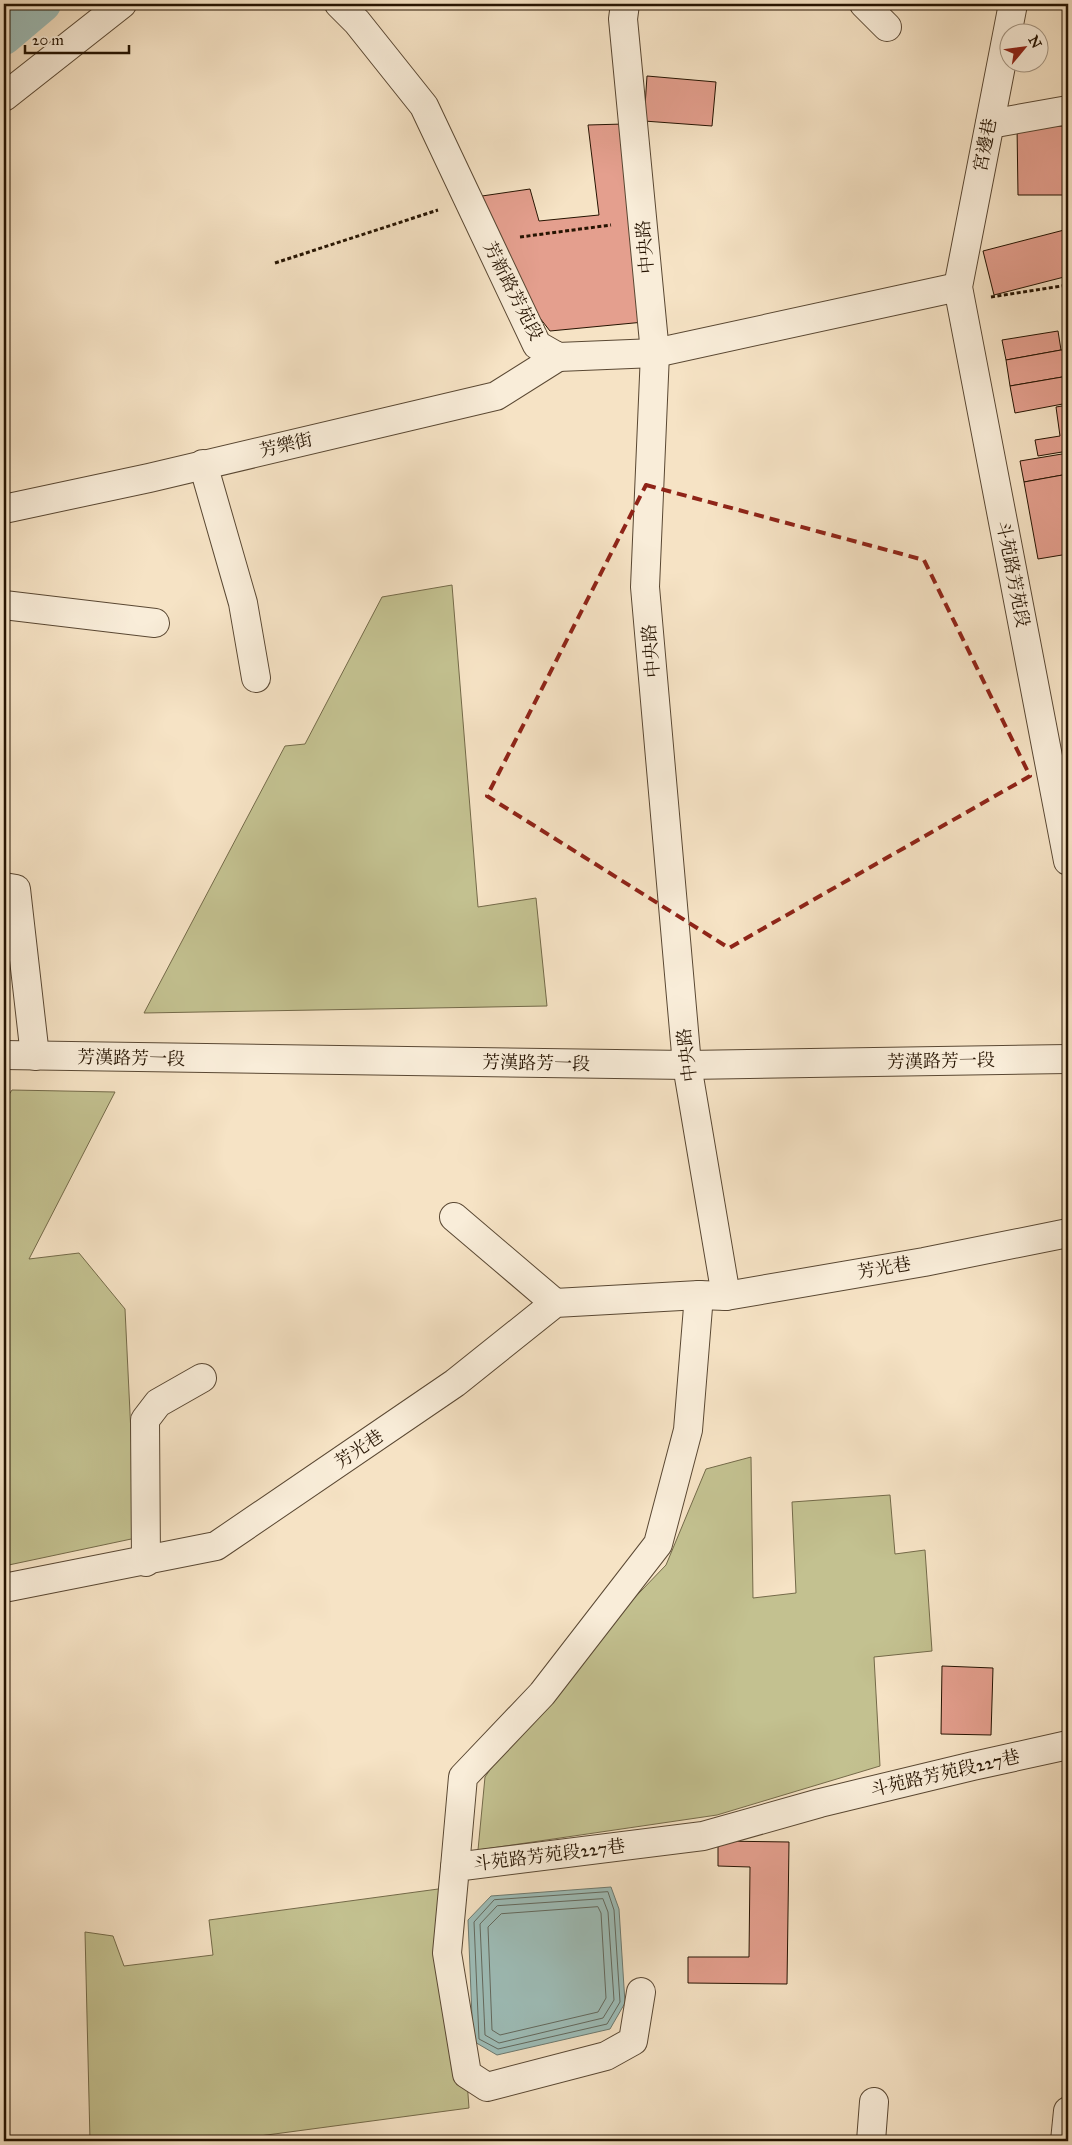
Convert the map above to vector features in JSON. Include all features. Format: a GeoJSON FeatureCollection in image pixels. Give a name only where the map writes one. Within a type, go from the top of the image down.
{"type":"FeatureCollection","features":[{"type":"Feature","properties":{"kind":"street"},"geometry":{"type":"LineString","coordinates":[[4,97],[122,4]]}},
{"type":"Feature","properties":{"kind":"street","name":"芳新路芳苑段"},"geometry":{"type":"LineString","coordinates":[[339,4],[357,22],[424,106],[537,345],[558,357],[656,353],[958,286]]}},
{"type":"Feature","properties":{"kind":"street","name":"中央路"},"geometry":{"type":"LineString","coordinates":[[625,4],[623,19],[656,353],[645,587],[687,1065],[713,1296]]}},
{"type":"Feature","properties":{"kind":"street"},"geometry":{"type":"LineString","coordinates":[[864,4],[887,27]]}},
{"type":"Feature","properties":{"kind":"street","name":"宮邊巷"},"geometry":{"type":"LineString","coordinates":[[958,286],[1013,4]]}},
{"type":"Feature","properties":{"kind":"street"},"geometry":{"type":"LineString","coordinates":[[990,124],[1068,110]]}},
{"type":"Feature","properties":{"kind":"street","name":"斗苑路芳苑段"},"geometry":{"type":"LineString","coordinates":[[958,286],[1068,861]]}},
{"type":"Feature","properties":{"kind":"street","name":"芳樂街"},"geometry":{"type":"LineString","coordinates":[[4,509],[496,396],[558,357]]}},
{"type":"Feature","properties":{"kind":"street"},"geometry":{"type":"LineString","coordinates":[[203,464],[243,603],[256,678]]}},
{"type":"Feature","properties":{"kind":"street"},"geometry":{"type":"LineString","coordinates":[[4,605],[155,623]]}},
{"type":"Feature","properties":{"kind":"street"},"geometry":{"type":"LineString","coordinates":[[4,887],[16,889],[35,1056]]}},
{"type":"Feature","properties":{"kind":"street","name":"芳漢路芳一段"},"geometry":{"type":"LineString","coordinates":[[4,1055],[687,1065],[1068,1059]]}},
{"type":"Feature","properties":{"kind":"street"},"geometry":{"type":"LineString","coordinates":[[454,1218],[555,1303]]}},
{"type":"Feature","properties":{"kind":"street","name":"芳光巷"},"geometry":{"type":"LineString","coordinates":[[4,1588],[146,1562],[216,1546],[455,1383],[555,1303],[713,1296],[924,1262],[1068,1233]]}},
{"type":"Feature","properties":{"kind":"street"},"geometry":{"type":"LineString","coordinates":[[455,1868],[463,1777],[542,1694],[658,1544],[688,1430],[713,1296]]}},
{"type":"Feature","properties":{"kind":"street"},"geometry":{"type":"LineString","coordinates":[[146,1562],[145,1420],[158,1403],[202,1378]]}},
{"type":"Feature","properties":{"kind":"street","name":"斗苑路芳苑段227巷"},"geometry":{"type":"LineString","coordinates":[[641,1992],[633,2041],[606,2056],[487,2086],[467,2074],[447,1953],[455,1868],[703,1836],[820,1803],[1068,1745]]}},
{"type":"Feature","properties":{"kind":"street"},"geometry":{"type":"LineString","coordinates":[[871,2141],[874,2102]]}},
{"type":"Feature","properties":{"kind":"street"},"geometry":{"type":"LineString","coordinates":[[1065,2141],[1068,2111]]}},
{"type":"Feature","properties":{"kind":"path"},"geometry":{"type":"LineString","coordinates":[[275,263],[469,200]]}},
{"type":"Feature","properties":{"kind":"path"},"geometry":{"type":"LineString","coordinates":[[488,241],[643,221]]}},
{"type":"Feature","properties":{"kind":"path"},"geometry":{"type":"LineString","coordinates":[[958,286],[989,298],[1068,285]]}},
{"type":"Feature","properties":{"kind":"highlighted area"},"geometry":{"type":"Polygon","coordinates":[[[646,485],[924,560],[1030,776],[729,948],[487,796],[646,485]]]}},
{"type":"Feature","properties":{"kind":"shaded area"},"geometry":{"type":"Polygon","coordinates":[[[452,585],[478,907],[536,898],[547,1006],[144,1013],[285,746],[305,744],[382,597],[452,585]]]}},
{"type":"Feature","properties":{"kind":"shaded area"},"geometry":{"type":"Polygon","coordinates":[[[12,1090],[115,1092],[29,1259],[79,1253],[125,1309],[136,1538],[4,1566],[4,1102],[12,1090]]]}},
{"type":"Feature","properties":{"kind":"shaded area"},"geometry":{"type":"Polygon","coordinates":[[[751,1457],[753,1598],[796,1593],[792,1502],[890,1495],[895,1554],[925,1550],[932,1651],[874,1657],[880,1766],[717,1815],[478,1850],[485,1777],[542,1694],[666,1565],[706,1469],[751,1457]]]}},
{"type":"Feature","properties":{"kind":"shaded area"},"geometry":{"type":"Polygon","coordinates":[[[453,1887],[469,2108],[222,2141],[90,2141],[85,1932],[113,1936],[124,1966],[213,1955],[209,1920],[453,1887]]]}},
{"type":"Feature","properties":{"kind":"water"},"geometry":{"type":"Polygon","coordinates":[[[611,1887],[619,1909],[625,2003],[610,2029],[497,2055],[473,2041],[468,1920],[491,1896],[611,1887]]]}},
{"type":"Feature","properties":{"kind":"building"},"geometry":{"type":"Polygon","coordinates":[[[647,76],[716,82],[712,126],[644,121],[647,76]]]}},
{"type":"Feature","properties":{"kind":"building"},"geometry":{"type":"Polygon","coordinates":[[[624,124],[644,322],[550,331],[529,304],[482,196],[530,189],[539,221],[599,215],[588,125],[624,124]]]}},
{"type":"Feature","properties":{"kind":"building"},"geometry":{"type":"Polygon","coordinates":[[[1017,126],[1068,126],[1068,195],[1018,195],[1017,126]]]}},
{"type":"Feature","properties":{"kind":"building"},"geometry":{"type":"Polygon","coordinates":[[[1068,229],[1068,276],[994,295],[983,251],[1068,229]]]}},
{"type":"Feature","properties":{"kind":"building"},"geometry":{"type":"Polygon","coordinates":[[[1058,331],[1061,350],[1006,360],[1002,340],[1058,331]]]}},
{"type":"Feature","properties":{"kind":"building"},"geometry":{"type":"Polygon","coordinates":[[[1068,350],[1068,376],[1010,386],[1006,360],[1068,350]]]}},
{"type":"Feature","properties":{"kind":"building"},"geometry":{"type":"Polygon","coordinates":[[[1068,376],[1068,403],[1015,413],[1010,386],[1068,376]]]}},
{"type":"Feature","properties":{"kind":"building"},"geometry":{"type":"Polygon","coordinates":[[[1068,405],[1068,451],[1038,456],[1035,440],[1060,436],[1056,407],[1068,405]]]}},
{"type":"Feature","properties":{"kind":"building"},"geometry":{"type":"Polygon","coordinates":[[[1068,453],[1068,474],[1024,482],[1020,461],[1068,453]]]}},
{"type":"Feature","properties":{"kind":"building"},"geometry":{"type":"Polygon","coordinates":[[[1068,474],[1068,554],[1038,559],[1024,482],[1068,474]]]}},
{"type":"Feature","properties":{"kind":"building"},"geometry":{"type":"Polygon","coordinates":[[[942,1666],[993,1668],[991,1735],[941,1734],[942,1666]]]}},
{"type":"Feature","properties":{"kind":"building"},"geometry":{"type":"Polygon","coordinates":[[[718,1841],[789,1842],[787,1984],[688,1983],[688,1957],[749,1957],[750,1867],[718,1866],[718,1841]]]}},
{"type":"Feature","properties":{"kind":"waterway"},"geometry":{"type":"LineString","coordinates":[[4,37],[43,4]]}}]}
